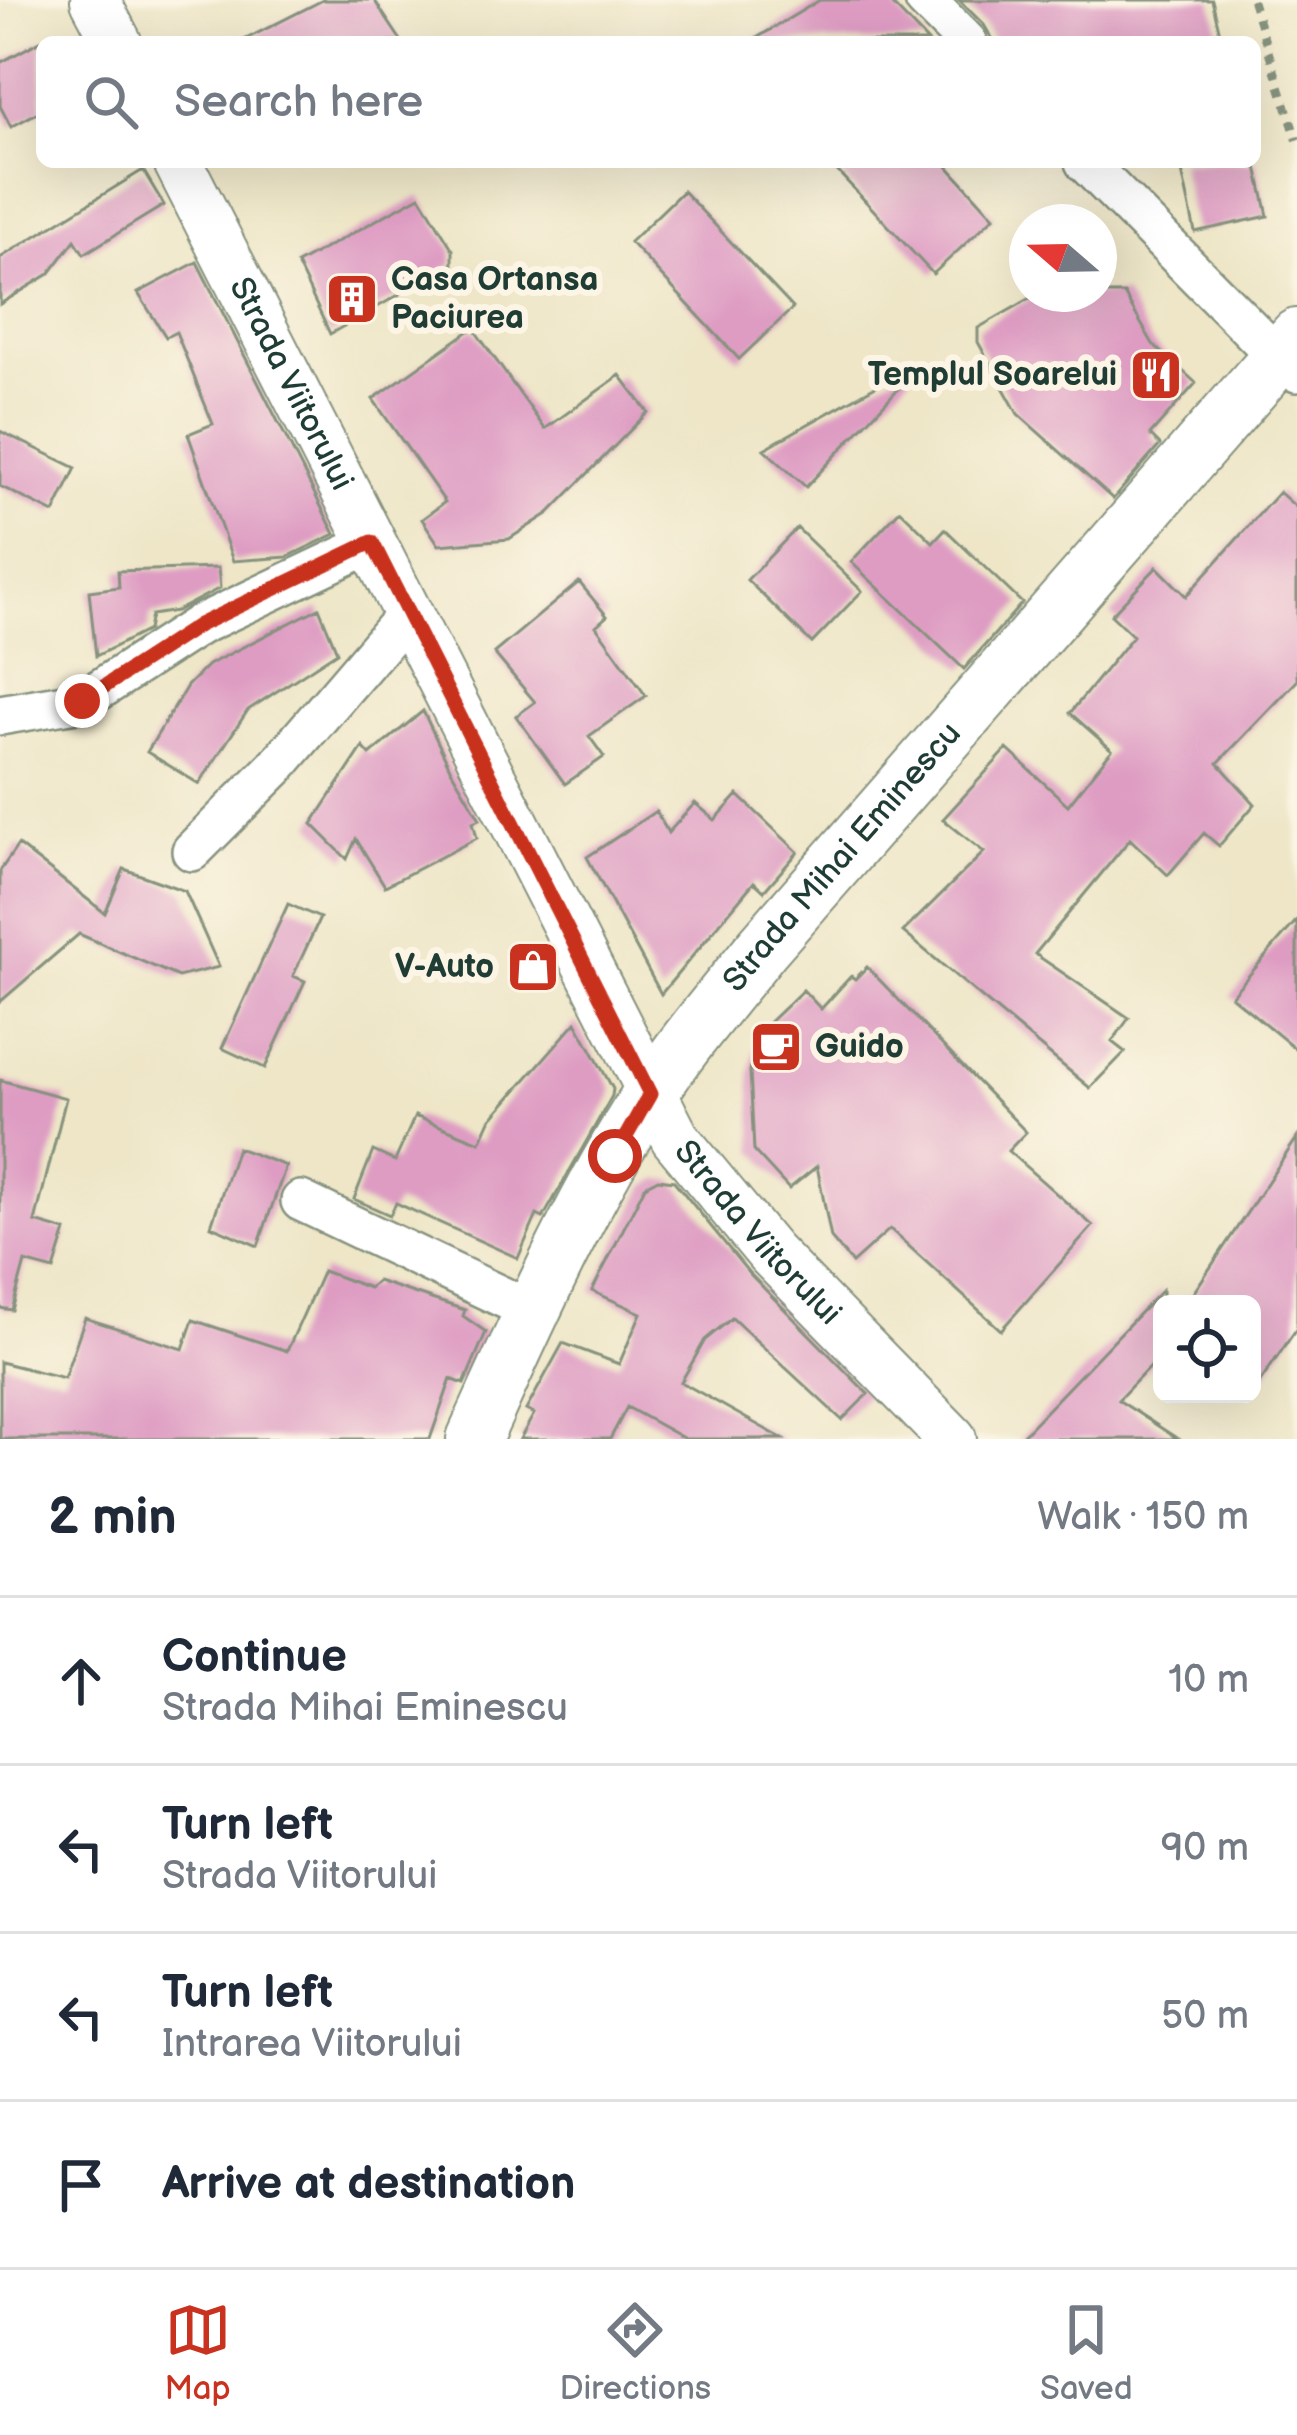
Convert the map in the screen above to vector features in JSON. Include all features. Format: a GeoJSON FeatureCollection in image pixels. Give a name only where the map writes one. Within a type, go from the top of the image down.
{"type":"FeatureCollection","features":[{"type":"Feature","properties":{"kind":"main road","name":"Strada Mihai Eminescu"},"geometry":{"type":"LineString","coordinates":[[474,1439],[580,1218],[650,1094],[762,948],[1290,355]]}},
{"type":"Feature","properties":{"kind":"street"},"geometry":{"type":"LineString","coordinates":[[95,0],[114,36]]}},
{"type":"Feature","properties":{"kind":"street"},"geometry":{"type":"LineString","coordinates":[[926,0],[961,36]]}},
{"type":"Feature","properties":{"kind":"street","name":"Strada Viitorului"},"geometry":{"type":"LineString","coordinates":[[181,168],[675,1138],[770,1253],[952,1439]]}},
{"type":"Feature","properties":{"kind":"street"},"geometry":{"type":"LineString","coordinates":[[1091,168],[1290,355]]}},
{"type":"Feature","properties":{"kind":"street"},"geometry":{"type":"LineString","coordinates":[[0,715],[82,701],[199,625],[372,542]]}},
{"type":"Feature","properties":{"kind":"street"},"geometry":{"type":"LineString","coordinates":[[192,851],[276,767],[407,614]]}},
{"type":"Feature","properties":{"kind":"street"},"geometry":{"type":"LineString","coordinates":[[301,1202],[535,1312]]}},
{"type":"Feature","properties":{"kind":"path"},"geometry":{"type":"LineString","coordinates":[[1252,0],[1297,140]]}},
{"type":"Feature","properties":{"kind":"building"},"geometry":{"type":"Polygon","coordinates":[[[323,0],[374,0],[398,36],[252,36],[323,0]]]}},
{"type":"Feature","properties":{"kind":"building"},"geometry":{"type":"Polygon","coordinates":[[[820,0],[888,0],[922,36],[760,36],[820,0]]]}},
{"type":"Feature","properties":{"kind":"building"},"geometry":{"type":"Polygon","coordinates":[[[959,0],[1212,0],[1221,36],[990,36],[959,0]]]}},
{"type":"Feature","properties":{"kind":"building"},"geometry":{"type":"Polygon","coordinates":[[[36,43],[36,113],[11,127],[0,106],[0,63],[36,43]]]}},
{"type":"Feature","properties":{"kind":"building"},"geometry":{"type":"Polygon","coordinates":[[[835,168],[949,168],[994,217],[933,274],[835,168]]]}},
{"type":"Feature","properties":{"kind":"building"},"geometry":{"type":"Polygon","coordinates":[[[1181,168],[1257,168],[1268,216],[1195,232],[1181,168]]]}},
{"type":"Feature","properties":{"kind":"building"},"geometry":{"type":"Polygon","coordinates":[[[143,170],[164,205],[84,254],[75,240],[49,274],[0,304],[0,258],[143,170]]]}},
{"type":"Feature","properties":{"kind":"building"},"geometry":{"type":"Polygon","coordinates":[[[683,191],[793,308],[739,359],[630,242],[683,191]]]}},
{"type":"Feature","properties":{"kind":"building","name":"Casa Ortansa Paciurea"},"geometry":{"type":"Polygon","coordinates":[[[420,196],[453,250],[453,264],[330,334],[297,264],[420,196]]]}},
{"type":"Feature","properties":{"kind":"building"},"geometry":{"type":"Polygon","coordinates":[[[197,262],[335,534],[287,557],[233,561],[188,434],[213,424],[176,332],[166,337],[138,293],[197,262]]]}},
{"type":"Feature","properties":{"kind":"building"},"geometry":{"type":"Polygon","coordinates":[[[1117,294],[1124,294],[1153,344],[1196,383],[1150,435],[1160,445],[1113,499],[1018,414],[978,342],[978,328],[1009,310],[1117,312],[1117,294]]]}},
{"type":"Feature","properties":{"kind":"building"},"geometry":{"type":"Polygon","coordinates":[[[473,328],[545,429],[620,375],[648,412],[549,513],[509,539],[439,545],[422,519],[445,502],[373,399],[473,328]]]}},
{"type":"Feature","properties":{"kind":"building"},"geometry":{"type":"Polygon","coordinates":[[[906,369],[911,375],[806,487],[764,449],[906,369]]]}},
{"type":"Feature","properties":{"kind":"building"},"geometry":{"type":"Polygon","coordinates":[[[0,431],[76,468],[54,513],[0,486],[0,431]]]}},
{"type":"Feature","properties":{"kind":"building"},"geometry":{"type":"Polygon","coordinates":[[[1279,492],[1297,508],[1297,681],[1218,763],[1255,804],[1219,846],[1204,833],[1168,875],[1130,839],[1035,954],[1129,1018],[1112,1042],[1125,1052],[1090,1088],[903,932],[984,852],[943,819],[1007,749],[1068,805],[1112,750],[1070,713],[1133,636],[1111,615],[1157,567],[1186,596],[1279,492]]]}},
{"type":"Feature","properties":{"kind":"building"},"geometry":{"type":"Polygon","coordinates":[[[900,510],[933,542],[945,529],[1022,603],[964,669],[851,562],[900,510]]]}},
{"type":"Feature","properties":{"kind":"building"},"geometry":{"type":"Polygon","coordinates":[[[797,528],[862,591],[812,643],[747,580],[797,528]]]}},
{"type":"Feature","properties":{"kind":"building"},"geometry":{"type":"Polygon","coordinates":[[[218,568],[220,588],[176,611],[151,615],[148,630],[96,656],[89,591],[119,587],[118,571],[218,568]]]}},
{"type":"Feature","properties":{"kind":"building"},"geometry":{"type":"Polygon","coordinates":[[[579,582],[607,616],[596,626],[646,696],[589,736],[604,757],[565,784],[516,716],[535,702],[494,653],[579,582]]]}},
{"type":"Feature","properties":{"kind":"building"},"geometry":{"type":"Polygon","coordinates":[[[319,608],[337,652],[248,710],[199,784],[147,752],[187,686],[208,665],[319,608]]]}},
{"type":"Feature","properties":{"kind":"building"},"geometry":{"type":"Polygon","coordinates":[[[423,711],[480,819],[473,822],[477,838],[385,886],[356,839],[347,859],[312,824],[363,747],[370,755],[423,711]]]}},
{"type":"Feature","properties":{"kind":"building"},"geometry":{"type":"Polygon","coordinates":[[[738,795],[798,852],[764,891],[754,882],[661,994],[587,857],[656,811],[668,833],[695,803],[715,820],[738,795]]]}},
{"type":"Feature","properties":{"kind":"building"},"geometry":{"type":"Polygon","coordinates":[[[18,845],[105,913],[124,869],[185,891],[219,967],[178,977],[79,934],[0,1002],[0,871],[18,845]]]}},
{"type":"Feature","properties":{"kind":"building"},"geometry":{"type":"Polygon","coordinates":[[[288,904],[320,918],[293,976],[305,981],[265,1068],[222,1048],[288,904]]]}},
{"type":"Feature","properties":{"kind":"building"},"geometry":{"type":"Polygon","coordinates":[[[1297,920],[1297,1050],[1231,996],[1297,920]]]}},
{"type":"Feature","properties":{"kind":"building"},"geometry":{"type":"Polygon","coordinates":[[[867,967],[1026,1132],[1008,1151],[1093,1226],[1001,1330],[890,1229],[852,1263],[831,1238],[817,1166],[789,1189],[754,1151],[750,1071],[758,1033],[803,990],[821,1009],[851,976],[855,979],[867,967]]]}},
{"type":"Feature","properties":{"kind":"building"},"geometry":{"type":"Polygon","coordinates":[[[576,1022],[613,1089],[612,1096],[543,1218],[537,1215],[518,1258],[396,1203],[390,1215],[354,1199],[373,1151],[395,1161],[415,1116],[480,1142],[490,1120],[576,1022]]]}},
{"type":"Feature","properties":{"kind":"building"},"geometry":{"type":"Polygon","coordinates":[[[0,1080],[66,1098],[35,1222],[66,1231],[54,1270],[25,1262],[12,1310],[0,1308],[0,1080]]]}},
{"type":"Feature","properties":{"kind":"building"},"geometry":{"type":"Polygon","coordinates":[[[1297,1138],[1297,1328],[1261,1381],[1261,1295],[1192,1295],[1297,1138]]]}},
{"type":"Feature","properties":{"kind":"building"},"geometry":{"type":"Polygon","coordinates":[[[237,1148],[286,1166],[258,1246],[211,1226],[237,1148]]]}},
{"type":"Feature","properties":{"kind":"building"},"geometry":{"type":"Polygon","coordinates":[[[658,1179],[674,1181],[749,1273],[868,1394],[842,1420],[732,1318],[705,1340],[681,1382],[783,1439],[685,1439],[627,1407],[610,1439],[520,1439],[534,1414],[526,1410],[563,1343],[619,1364],[641,1313],[592,1291],[645,1186],[658,1179]]]}},
{"type":"Feature","properties":{"kind":"building"},"geometry":{"type":"Polygon","coordinates":[[[323,1271],[369,1288],[377,1281],[465,1310],[463,1316],[486,1332],[464,1384],[451,1379],[430,1439],[0,1439],[0,1362],[64,1378],[85,1318],[183,1349],[193,1320],[287,1351],[323,1271]]]}},
{"type":"Feature","properties":{"kind":"building"},"geometry":{"type":"Polygon","coordinates":[[[1153,1299],[1153,1363],[1118,1400],[1178,1439],[1019,1439],[1153,1299]]]}},
{"type":"Feature","properties":{"kind":"place","name":"Casa Ortansa Paciurea"},"geometry":{"type":"Point","coordinates":[352,299]}},
{"type":"Feature","properties":{"kind":"place","name":"Templul Soarelui"},"geometry":{"type":"Point","coordinates":[1156,375]}},
{"type":"Feature","properties":{"kind":"place","name":"V-Auto"},"geometry":{"type":"Point","coordinates":[533,967]}},
{"type":"Feature","properties":{"kind":"place","name":"Guido"},"geometry":{"type":"Point","coordinates":[776,1047]}},
{"type":"Feature","properties":{"kind":"route"},"geometry":{"type":"LineString","coordinates":[[82,701],[199,625],[372,542],[650,1094],[615,1156]]}}]}
